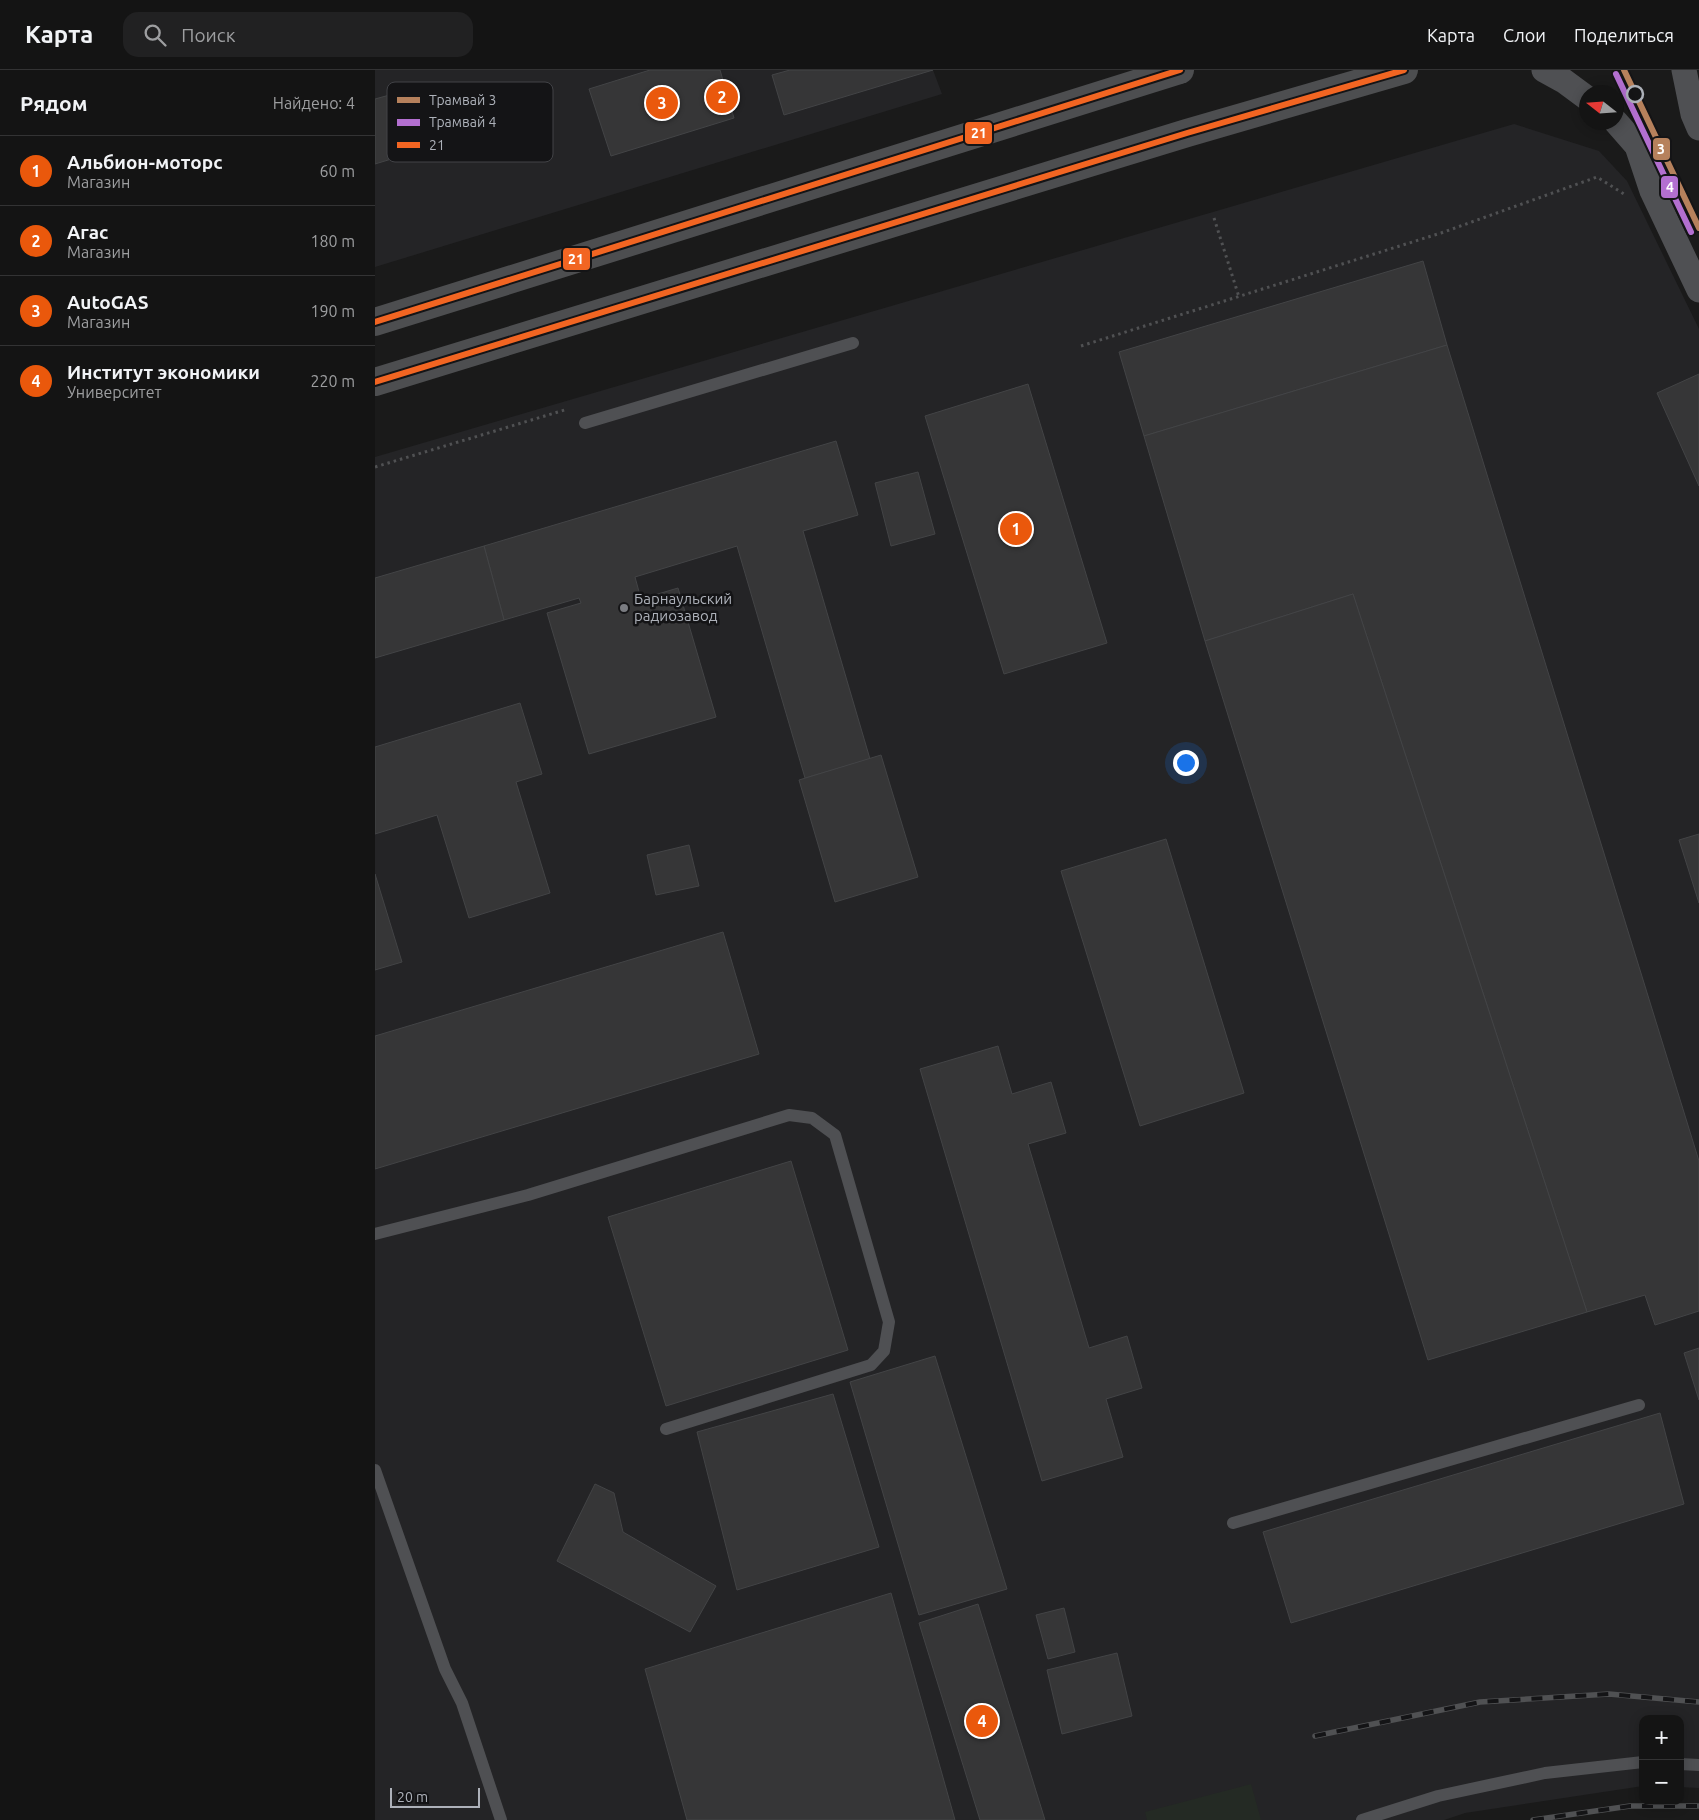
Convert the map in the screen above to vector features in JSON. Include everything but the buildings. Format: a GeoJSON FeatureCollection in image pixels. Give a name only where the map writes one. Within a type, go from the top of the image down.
{"type":"FeatureCollection","features":[{"type":"Feature","properties":{"kind":"main road"},"geometry":{"type":"LineString","coordinates":[[375,322],[1180,70]]}},
{"type":"Feature","properties":{"kind":"main road"},"geometry":{"type":"LineString","coordinates":[[375,382],[1178,136],[1402,70]]}},
{"type":"Feature","properties":{"kind":"street"},"geometry":{"type":"LineString","coordinates":[[1544,70],[1579,92]]}},
{"type":"Feature","properties":{"kind":"street"},"geometry":{"type":"LineString","coordinates":[[1683,70],[1693,114],[1699,128]]}},
{"type":"Feature","properties":{"kind":"street"},"geometry":{"type":"LineString","coordinates":[[1622,130],[1637,146],[1652,191],[1699,290]]}},
{"type":"Feature","properties":{"kind":"lane"},"geometry":{"type":"LineString","coordinates":[[585,423],[853,343]]}},
{"type":"Feature","properties":{"kind":"lane"},"geometry":{"type":"LineString","coordinates":[[375,1234],[528,1195],[789,1115],[811,1118],[835,1135],[889,1322],[884,1350],[871,1365],[666,1429]]}},
{"type":"Feature","properties":{"kind":"lane"},"geometry":{"type":"LineString","coordinates":[[1233,1523],[1639,1405]]}},
{"type":"Feature","properties":{"kind":"lane"},"geometry":{"type":"LineString","coordinates":[[375,1470],[445,1669],[462,1703],[501,1820]]}},
{"type":"Feature","properties":{"kind":"lane"},"geometry":{"type":"LineString","coordinates":[[1362,1820],[1438,1796],[1545,1773],[1639,1762]]}},
{"type":"Feature","properties":{"kind":"lane"},"geometry":{"type":"LineString","coordinates":[[1684,1764],[1699,1765]]}},
{"type":"Feature","properties":{"kind":"path"},"geometry":{"type":"LineString","coordinates":[[1081,346],[1441,233],[1597,178],[1631,199]]}},
{"type":"Feature","properties":{"kind":"path"},"geometry":{"type":"LineString","coordinates":[[1214,218],[1239,297]]}},
{"type":"Feature","properties":{"kind":"path"},"geometry":{"type":"LineString","coordinates":[[375,467],[572,408]]}},
{"type":"Feature","properties":{"kind":"shaded area"},"geometry":{"type":"Polygon","coordinates":[[[375,70],[933,70],[942,94],[375,267],[375,70]]]}},
{"type":"Feature","properties":{"kind":"shaded area"},"geometry":{"type":"Polygon","coordinates":[[[1514,124],[1599,151],[1627,181],[1699,329],[1699,1788],[1684,1787],[1684,1715],[1639,1715],[1639,1787],[1465,1813],[1444,1820],[375,1820],[375,457],[1514,124]]]}},
{"type":"Feature","properties":{"kind":"shaded area"},"geometry":{"type":"Polygon","coordinates":[[[1251,1784],[1261,1820],[1147,1820],[1145,1812],[1251,1784]]]}},
{"type":"Feature","properties":{"kind":"railway"},"geometry":{"type":"LineString","coordinates":[[1315,1736],[1480,1702],[1609,1694],[1699,1702]]}},
{"type":"Feature","properties":{"kind":"railway"},"geometry":{"type":"LineString","coordinates":[[1533,1820],[1630,1806],[1699,1806]]}},
{"type":"Feature","properties":{"kind":"tram line","name":"3"},"geometry":{"type":"LineString","coordinates":[[1624,70],[1699,228]]}},
{"type":"Feature","properties":{"kind":"tram line","name":"4"},"geometry":{"type":"LineString","coordinates":[[1616,74],[1691,232]]}},
{"type":"Feature","properties":{"kind":"transit line","name":"21"},"geometry":{"type":"LineString","coordinates":[[375,322],[1180,70]]}},
{"type":"Feature","properties":{"kind":"transit line","name":"21"},"geometry":{"type":"LineString","coordinates":[[375,382],[1187,133],[1404,70]]}},
{"type":"Feature","properties":{"kind":"place","name":"Агас"},"geometry":{"type":"Point","coordinates":[722,97]}},
{"type":"Feature","properties":{"kind":"place","name":"AutoGAS"},"geometry":{"type":"Point","coordinates":[662,103]}},
{"type":"Feature","properties":{"kind":"place","name":"Альбион-моторс"},"geometry":{"type":"Point","coordinates":[1016,529]}},
{"type":"Feature","properties":{"kind":"place","name":"Барнаульский радиозавод"},"geometry":{"type":"Point","coordinates":[624,608]}},
{"type":"Feature","properties":{"kind":"place","name":"Институт экономики"},"geometry":{"type":"Point","coordinates":[982,1721]}}]}
